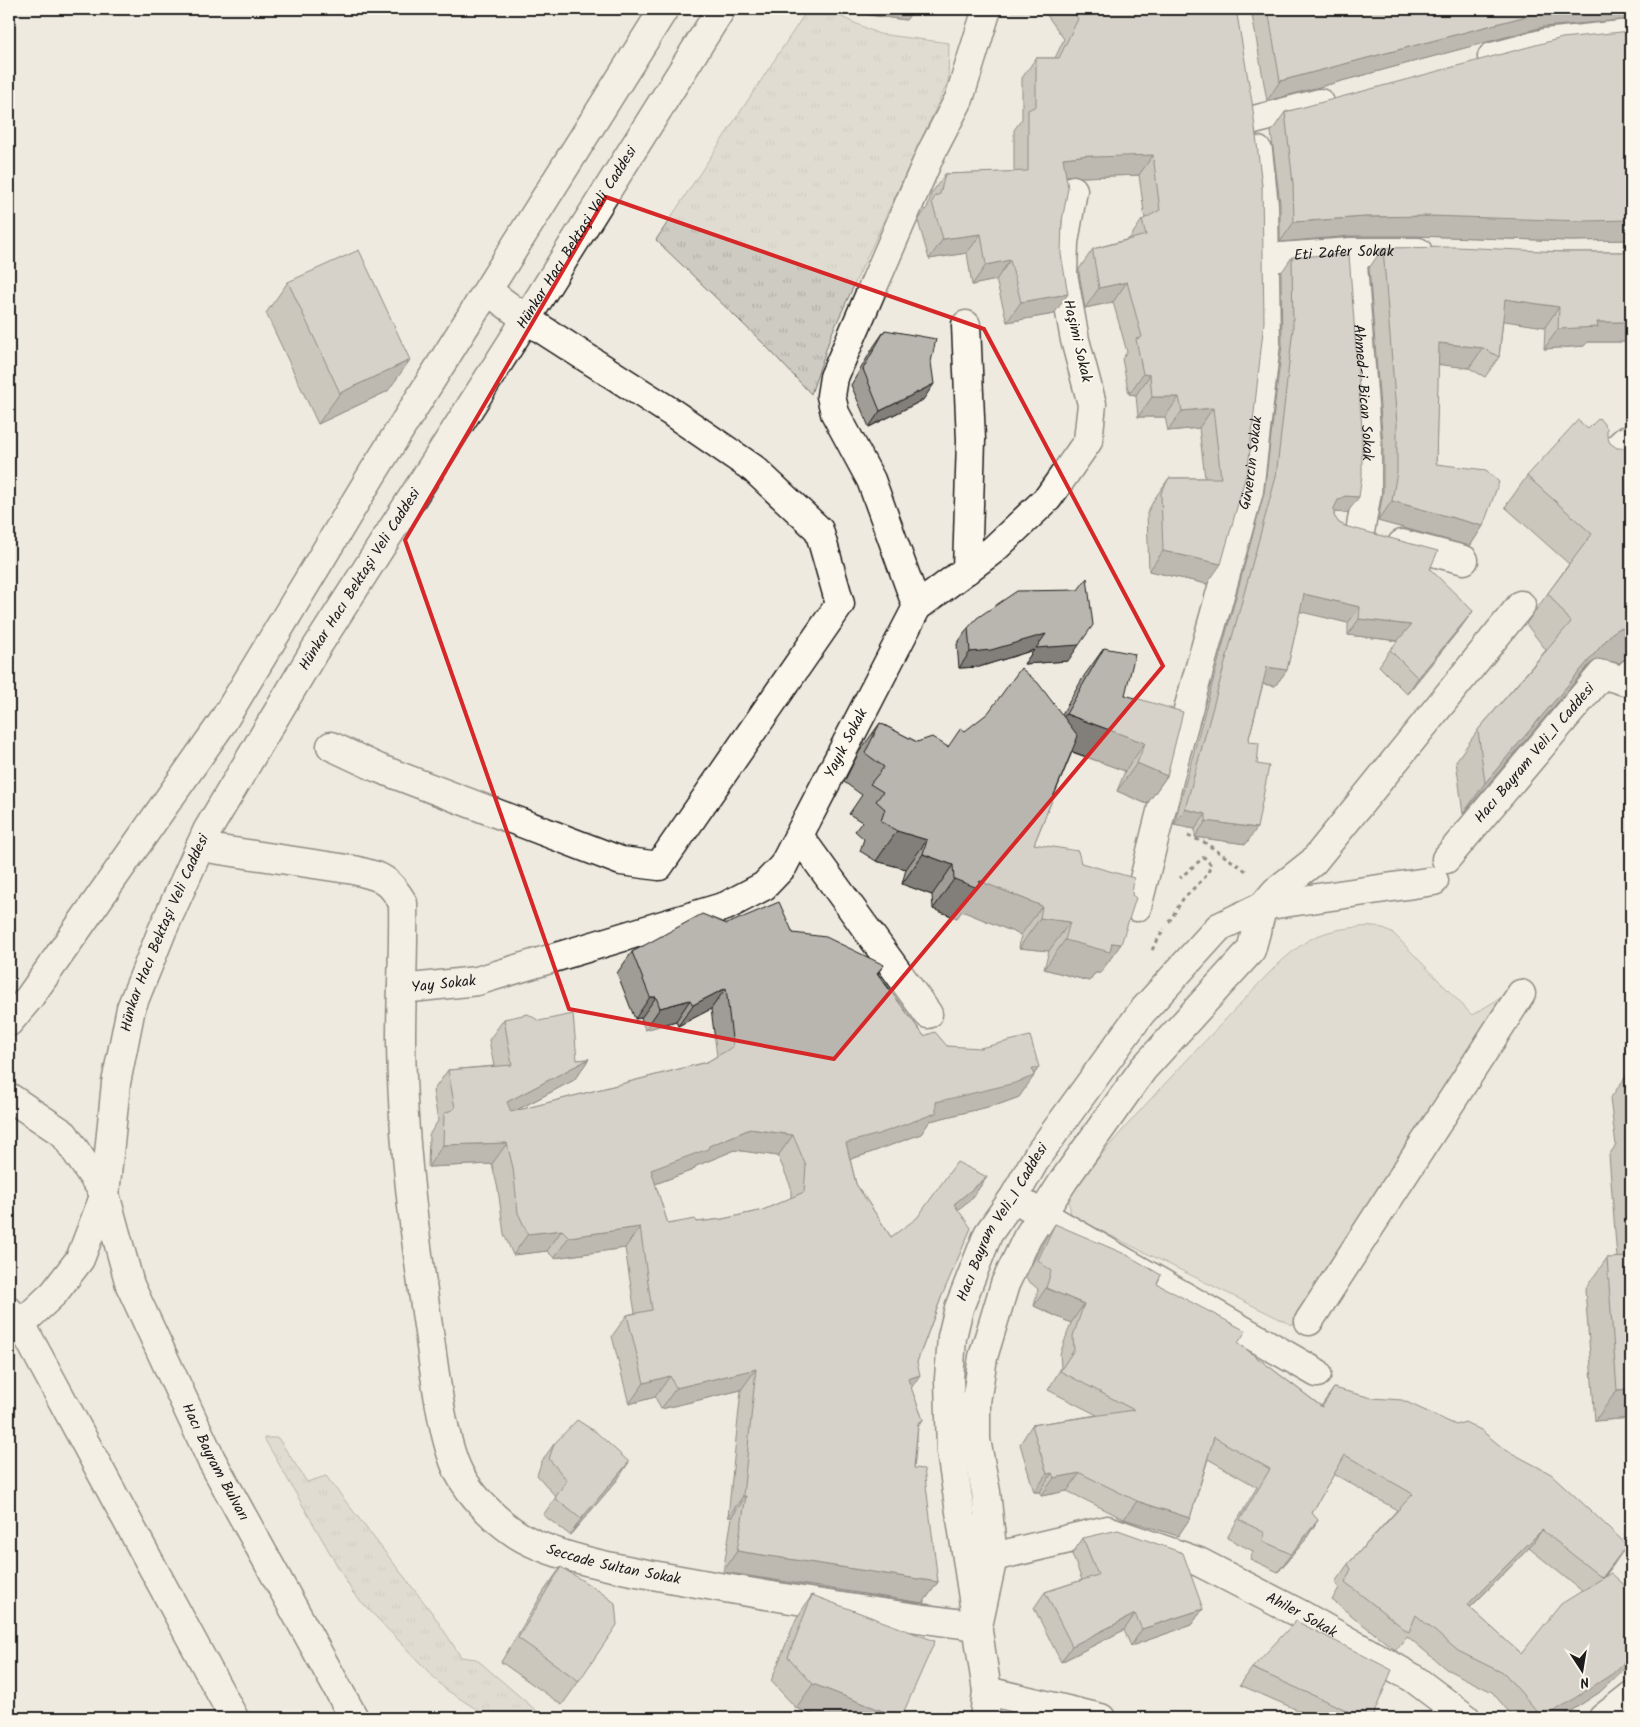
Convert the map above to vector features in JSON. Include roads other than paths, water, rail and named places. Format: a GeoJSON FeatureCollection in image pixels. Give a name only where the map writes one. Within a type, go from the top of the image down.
{"type":"FeatureCollection","features":[{"type":"Feature","properties":{"kind":"street"},"geometry":{"type":"LineString","coordinates":[[9,1022],[29,998],[222,723],[374,471],[664,9]]}},
{"type":"Feature","properties":{"kind":"street","name":"Hünkar Hacı Bektaşi Veli Caddesi"},"geometry":{"type":"LineString","coordinates":[[105,1194],[116,1084],[131,1008],[162,931],[200,847],[313,653],[721,9]]}},
{"type":"Feature","properties":{"kind":"street"},"geometry":{"type":"LineString","coordinates":[[966,325],[971,440],[967,570],[917,607],[871,480],[835,413],[831,396],[834,377],[931,153],[959,99],[988,9]]}},
{"type":"Feature","properties":{"kind":"street"},"geometry":{"type":"LineString","coordinates":[[1472,63],[1545,43],[1631,34]]}},
{"type":"Feature","properties":{"kind":"street","name":"Güvercin Sokak"},"geometry":{"type":"LineString","coordinates":[[1137,907],[1249,491],[1266,343],[1264,204],[1249,94]]}},
{"type":"Feature","properties":{"kind":"street"},"geometry":{"type":"LineString","coordinates":[[1254,120],[1340,98]]}},
{"type":"Feature","properties":{"kind":"street","name":"Haşimi Sokak"},"geometry":{"type":"LineString","coordinates":[[967,570],[993,550],[1048,498],[1088,441],[1092,404],[1075,340],[1063,274],[1065,232],[1073,190]]}},
{"type":"Feature","properties":{"kind":"street","name":"Eti Zafer Sokak"},"geometry":{"type":"LineString","coordinates":[[1265,258],[1352,252],[1442,252]]}},
{"type":"Feature","properties":{"kind":"street","name":"Ahmed-i Bican Sokak"},"geometry":{"type":"LineString","coordinates":[[1352,252],[1367,444],[1367,492],[1349,530],[1464,560]]}},
{"type":"Feature","properties":{"kind":"street"},"geometry":{"type":"LineString","coordinates":[[331,746],[378,768],[621,861],[659,866],[840,604],[819,530],[754,469],[671,412],[526,319],[488,291]]}},
{"type":"Feature","properties":{"kind":"street"},"geometry":{"type":"LineString","coordinates":[[1600,464],[1625,441],[1631,440]]}},
{"type":"Feature","properties":{"kind":"street"},"geometry":{"type":"LineString","coordinates":[[1263,906],[1275,892],[1313,862],[1521,605]]}},
{"type":"Feature","properties":{"kind":"street","name":"Yayık Sokak"},"geometry":{"type":"LineString","coordinates":[[774,878],[799,836],[917,607]]}},
{"type":"Feature","properties":{"kind":"street","name":"Hacı Bayram Veli_1 Caddesi"},"geometry":{"type":"LineString","coordinates":[[984,1718],[987,1691],[951,1452],[949,1378],[952,1337],[970,1276],[988,1234],[1014,1197],[1038,1155],[1141,1013],[1219,926],[1263,906],[1440,870],[1602,674],[1624,681],[1631,673]]}},
{"type":"Feature","properties":{"kind":"street"},"geometry":{"type":"LineString","coordinates":[[799,836],[928,1014]]}},
{"type":"Feature","properties":{"kind":"street"},"geometry":{"type":"LineString","coordinates":[[200,847],[354,870],[378,876],[392,885],[402,903],[402,989]]}},
{"type":"Feature","properties":{"kind":"street","name":"Yay Sokak"},"geometry":{"type":"LineString","coordinates":[[423,1295],[413,1221],[403,1098],[402,989],[487,979],[726,906],[744,898],[774,878]]}},
{"type":"Feature","properties":{"kind":"street","name":"Hacı Bayram Veli_1 Caddesi"},"geometry":{"type":"LineString","coordinates":[[978,1626],[993,1557],[986,1492],[976,1440],[976,1402],[983,1357],[998,1302],[1005,1284],[1041,1214],[1143,1069],[1251,950],[1263,906]]}},
{"type":"Feature","properties":{"kind":"street"},"geometry":{"type":"LineString","coordinates":[[1308,1321],[1520,994]]}},
{"type":"Feature","properties":{"kind":"street","name":"Hacı Bayram Bulvarı"},"geometry":{"type":"LineString","coordinates":[[9,1097],[64,1134],[105,1194],[130,1285],[211,1459],[354,1718]]}},
{"type":"Feature","properties":{"kind":"street"},"geometry":{"type":"LineString","coordinates":[[105,1194],[80,1259],[54,1293],[13,1323],[234,1718]]}},
{"type":"Feature","properties":{"kind":"street"},"geometry":{"type":"LineString","coordinates":[[1014,1197],[1317,1373]]}},
{"type":"Feature","properties":{"kind":"street","name":"Seccade Sultan Sokak"},"geometry":{"type":"LineString","coordinates":[[423,1295],[434,1369],[459,1474],[478,1499],[513,1532],[540,1547],[625,1570],[809,1604],[978,1626]]}},
{"type":"Feature","properties":{"kind":"street","name":"Ahiler Sokak"},"geometry":{"type":"LineString","coordinates":[[993,1557],[1108,1530],[1199,1562],[1300,1614],[1413,1678],[1466,1718]]}},
{"type":"Feature","properties":{"kind":"street"},"geometry":{"type":"LineString","coordinates":[[987,1691],[1101,1718]]}},
{"type":"Feature","properties":{"kind":"street"},"geometry":{"type":"LineString","coordinates":[[1603,1718],[1631,1696]]}}]}
